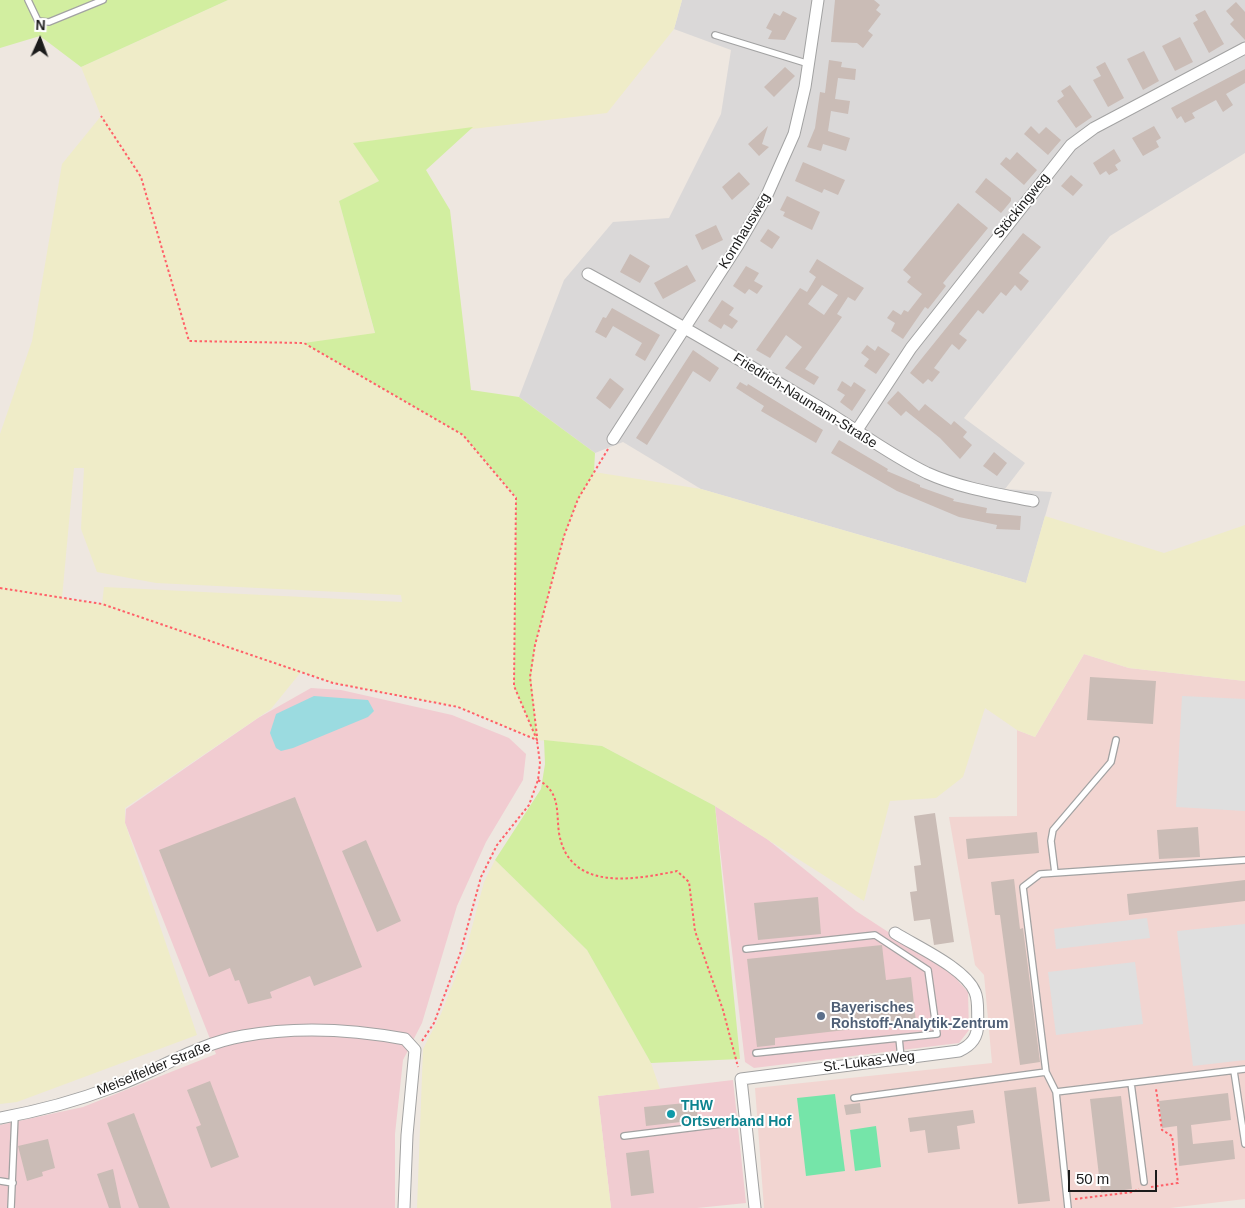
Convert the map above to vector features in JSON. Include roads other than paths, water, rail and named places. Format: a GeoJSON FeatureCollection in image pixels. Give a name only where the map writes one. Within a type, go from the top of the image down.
{"type":"FeatureCollection","features":[{"type":"Feature","properties":{"kind":"street","name":"Kornhausweg"},"geometry":{"type":"LineString","coordinates":[[613,439],[738,245],[767,195],[794,134],[809,64],[818,0]]}},
{"type":"Feature","properties":{"kind":"street","name":"Stöckingweg"},"geometry":{"type":"LineString","coordinates":[[857,430],[916,341],[1071,145],[1094,128],[1245,48]]}},
{"type":"Feature","properties":{"kind":"street","name":"Friedrich-Naumann-Straße"},"geometry":{"type":"LineString","coordinates":[[588,274],[685,327],[857,430],[887,451],[929,474],[976,489],[1033,501]]}},
{"type":"Feature","properties":{"kind":"street","name":"St.-Lukas-Weg"},"geometry":{"type":"LineString","coordinates":[[746,1121],[741,1079],[958,1052],[974,1042],[978,1032],[977,1005],[975,992],[965,978],[895,933]]}},
{"type":"Feature","properties":{"kind":"street","name":"Meiselfelder Straße"},"geometry":{"type":"LineString","coordinates":[[0,1118],[51,1108],[114,1087],[188,1052],[242,1036],[306,1029],[370,1033],[405,1039],[414,1050],[406,1135],[404,1208]]}},
{"type":"Feature","properties":{"kind":"street"},"geometry":{"type":"LineString","coordinates":[[746,1121],[755,1208]]}},
{"type":"Feature","properties":{"kind":"lane"},"geometry":{"type":"LineString","coordinates":[[28,0],[38,21],[49,22],[103,0]]}},
{"type":"Feature","properties":{"kind":"lane"},"geometry":{"type":"LineString","coordinates":[[715,35],[809,64]]}},
{"type":"Feature","properties":{"kind":"lane"},"geometry":{"type":"LineString","coordinates":[[1055,873],[1051,841],[1053,830],[1111,762],[1116,740]]}},
{"type":"Feature","properties":{"kind":"lane"},"geometry":{"type":"LineString","coordinates":[[1068,1208],[1056,1092],[1046,1072],[1023,887],[1040,874],[1245,860]]}},
{"type":"Feature","properties":{"kind":"lane"},"geometry":{"type":"LineString","coordinates":[[746,949],[875,935],[928,970],[937,1034],[756,1053]]}},
{"type":"Feature","properties":{"kind":"lane"},"geometry":{"type":"LineString","coordinates":[[899,1038],[901,1058]]}},
{"type":"Feature","properties":{"kind":"lane"},"geometry":{"type":"LineString","coordinates":[[1056,1092],[1245,1069]]}},
{"type":"Feature","properties":{"kind":"lane"},"geometry":{"type":"LineString","coordinates":[[1234,1071],[1245,1144]]}},
{"type":"Feature","properties":{"kind":"lane"},"geometry":{"type":"LineString","coordinates":[[854,1098],[1046,1072]]}},
{"type":"Feature","properties":{"kind":"lane"},"geometry":{"type":"LineString","coordinates":[[1131,1083],[1144,1182]]}},
{"type":"Feature","properties":{"kind":"lane"},"geometry":{"type":"LineString","coordinates":[[11,1208],[15,1115]]}},
{"type":"Feature","properties":{"kind":"lane"},"geometry":{"type":"LineString","coordinates":[[624,1136],[746,1121]]}},
{"type":"Feature","properties":{"kind":"lane"},"geometry":{"type":"LineString","coordinates":[[0,1181],[13,1183]]}},
{"type":"Feature","properties":{"kind":"water"},"geometry":{"type":"Polygon","coordinates":[[[314,696],[368,700],[374,711],[368,717],[293,748],[281,751],[276,748],[270,733],[276,714],[314,696]]]}},
{"type":"Feature","properties":{"kind":"place","name":"Bayerisches Rohstoff-Analytik-Zentrum"},"geometry":{"type":"Point","coordinates":[821,1016]}},
{"type":"Feature","properties":{"kind":"place","name":"THW Ortsverband Hof"},"geometry":{"type":"Point","coordinates":[671,1114]}}]}
